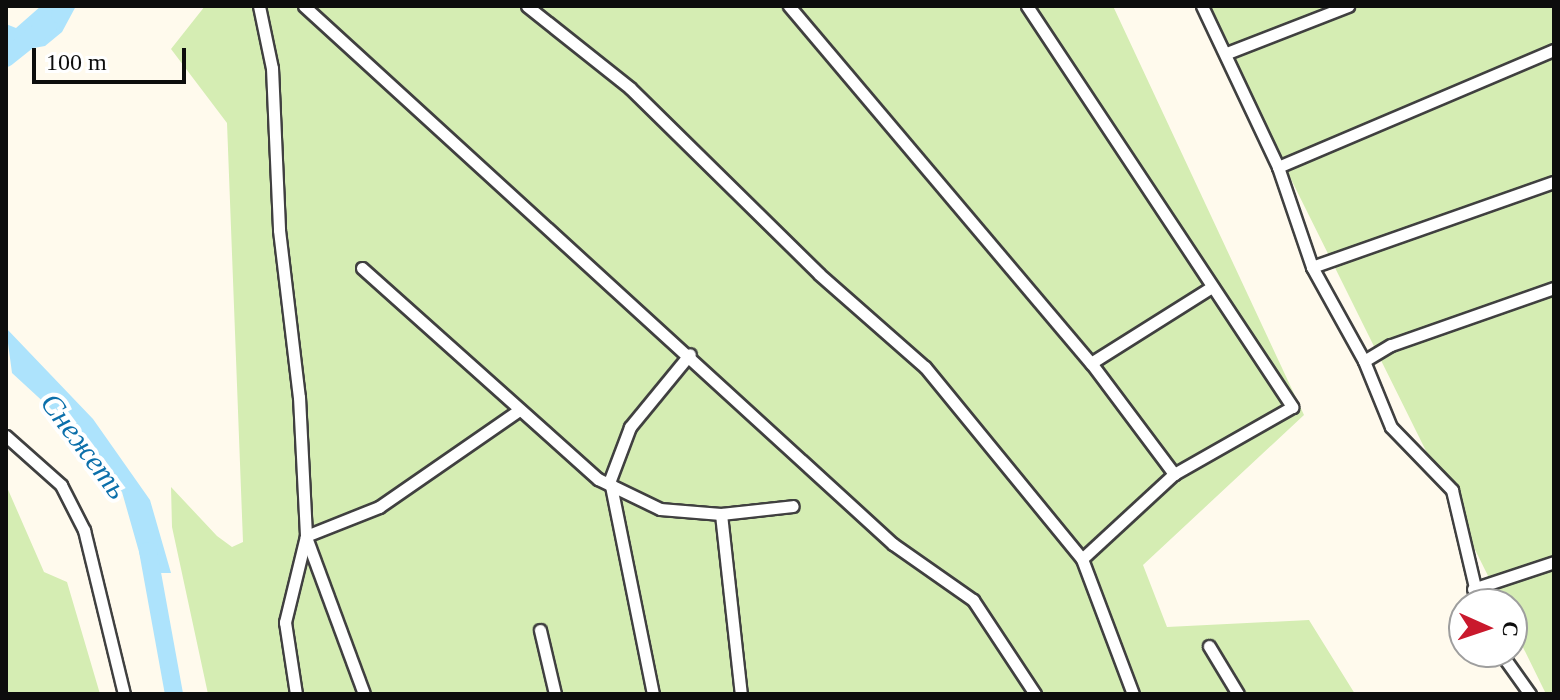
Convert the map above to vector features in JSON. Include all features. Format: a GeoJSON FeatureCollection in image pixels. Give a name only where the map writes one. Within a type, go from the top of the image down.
{"type":"FeatureCollection","features":[{"type":"Feature","properties":{"kind":"street"},"geometry":{"type":"LineString","coordinates":[[259,6],[272,68],[306,536],[364,694]]}},
{"type":"Feature","properties":{"kind":"street"},"geometry":{"type":"LineString","coordinates":[[304,6],[690,354],[893,544],[973,600],[1035,694]]}},
{"type":"Feature","properties":{"kind":"street"},"geometry":{"type":"LineString","coordinates":[[527,6],[630,88],[819,274],[925,367],[1082,559],[1133,694]]}},
{"type":"Feature","properties":{"kind":"street"},"geometry":{"type":"LineString","coordinates":[[789,6],[1091,363],[1174,474]]}},
{"type":"Feature","properties":{"kind":"street"},"geometry":{"type":"LineString","coordinates":[[1027,6],[1210,288],[1292,407],[1174,474],[1082,559]]}},
{"type":"Feature","properties":{"kind":"street"},"geometry":{"type":"LineString","coordinates":[[1202,6],[1227,53],[1278,167],[1312,267],[1364,361],[1391,427],[1452,490],[1467,535],[1473,588]]}},
{"type":"Feature","properties":{"kind":"street"},"geometry":{"type":"LineString","coordinates":[[1227,53],[1348,6]]}},
{"type":"Feature","properties":{"kind":"street"},"geometry":{"type":"LineString","coordinates":[[1278,167],[1554,50]]}},
{"type":"Feature","properties":{"kind":"street"},"geometry":{"type":"LineString","coordinates":[[1312,267],[1554,182]]}},
{"type":"Feature","properties":{"kind":"street"},"geometry":{"type":"LineString","coordinates":[[362,268],[516,412],[598,479],[610,480],[660,509],[721,514],[793,506]]}},
{"type":"Feature","properties":{"kind":"street"},"geometry":{"type":"LineString","coordinates":[[1091,363],[1210,288]]}},
{"type":"Feature","properties":{"kind":"street"},"geometry":{"type":"LineString","coordinates":[[1364,361],[1391,345],[1554,288]]}},
{"type":"Feature","properties":{"kind":"street"},"geometry":{"type":"LineString","coordinates":[[653,694],[610,480],[630,427],[690,354]]}},
{"type":"Feature","properties":{"kind":"street"},"geometry":{"type":"LineString","coordinates":[[306,536],[379,507],[516,412]]}},
{"type":"Feature","properties":{"kind":"street"},"geometry":{"type":"LineString","coordinates":[[6,436],[61,485],[84,530],[124,694]]}},
{"type":"Feature","properties":{"kind":"street"},"geometry":{"type":"LineString","coordinates":[[721,514],[741,694]]}},
{"type":"Feature","properties":{"kind":"street"},"geometry":{"type":"LineString","coordinates":[[296,694],[285,622],[306,536]]}},
{"type":"Feature","properties":{"kind":"street"},"geometry":{"type":"LineString","coordinates":[[1476,588],[1554,562]]}},
{"type":"Feature","properties":{"kind":"street"},"geometry":{"type":"LineString","coordinates":[[540,630],[555,694]]}},
{"type":"Feature","properties":{"kind":"street"},"geometry":{"type":"LineString","coordinates":[[1209,646],[1238,694]]}},
{"type":"Feature","properties":{"kind":"street"},"geometry":{"type":"LineString","coordinates":[[1511,668],[1530,694]]}},
{"type":"Feature","properties":{"kind":"green space"},"geometry":{"type":"Polygon","coordinates":[[[205,6],[1113,6],[1304,415],[1143,565],[1167,627],[1309,620],[1355,694],[208,694],[172,527],[171,487],[217,536],[232,547],[243,542],[227,123],[171,49],[205,6]]]}},
{"type":"Feature","properties":{"kind":"green space"},"geometry":{"type":"Polygon","coordinates":[[[1205,6],[1554,6],[1554,694],[1546,694],[1528,657],[1528,588],[1494,588],[1205,6]]]}},
{"type":"Feature","properties":{"kind":"green space"},"geometry":{"type":"Polygon","coordinates":[[[6,485],[44,572],[67,582],[100,694],[6,694],[6,485]]]}},
{"type":"Feature","properties":{"kind":"water"},"geometry":{"type":"Polygon","coordinates":[[[41,6],[76,6],[62,32],[45,46],[17,51],[6,45],[6,24],[16,28],[41,6]]]}},
{"type":"Feature","properties":{"kind":"water"},"geometry":{"type":"Polygon","coordinates":[[[6,328],[93,419],[150,500],[171,573],[145,573],[122,492],[62,419],[12,373],[6,328]]]}},
{"type":"Feature","properties":{"kind":"waterway","name":"Снежеть"},"geometry":{"type":"LineString","coordinates":[[6,58],[60,15],[63,6]]}},
{"type":"Feature","properties":{"kind":"waterway","name":"Снежеть"},"geometry":{"type":"LineString","coordinates":[[148,551],[174,694]]}}]}
